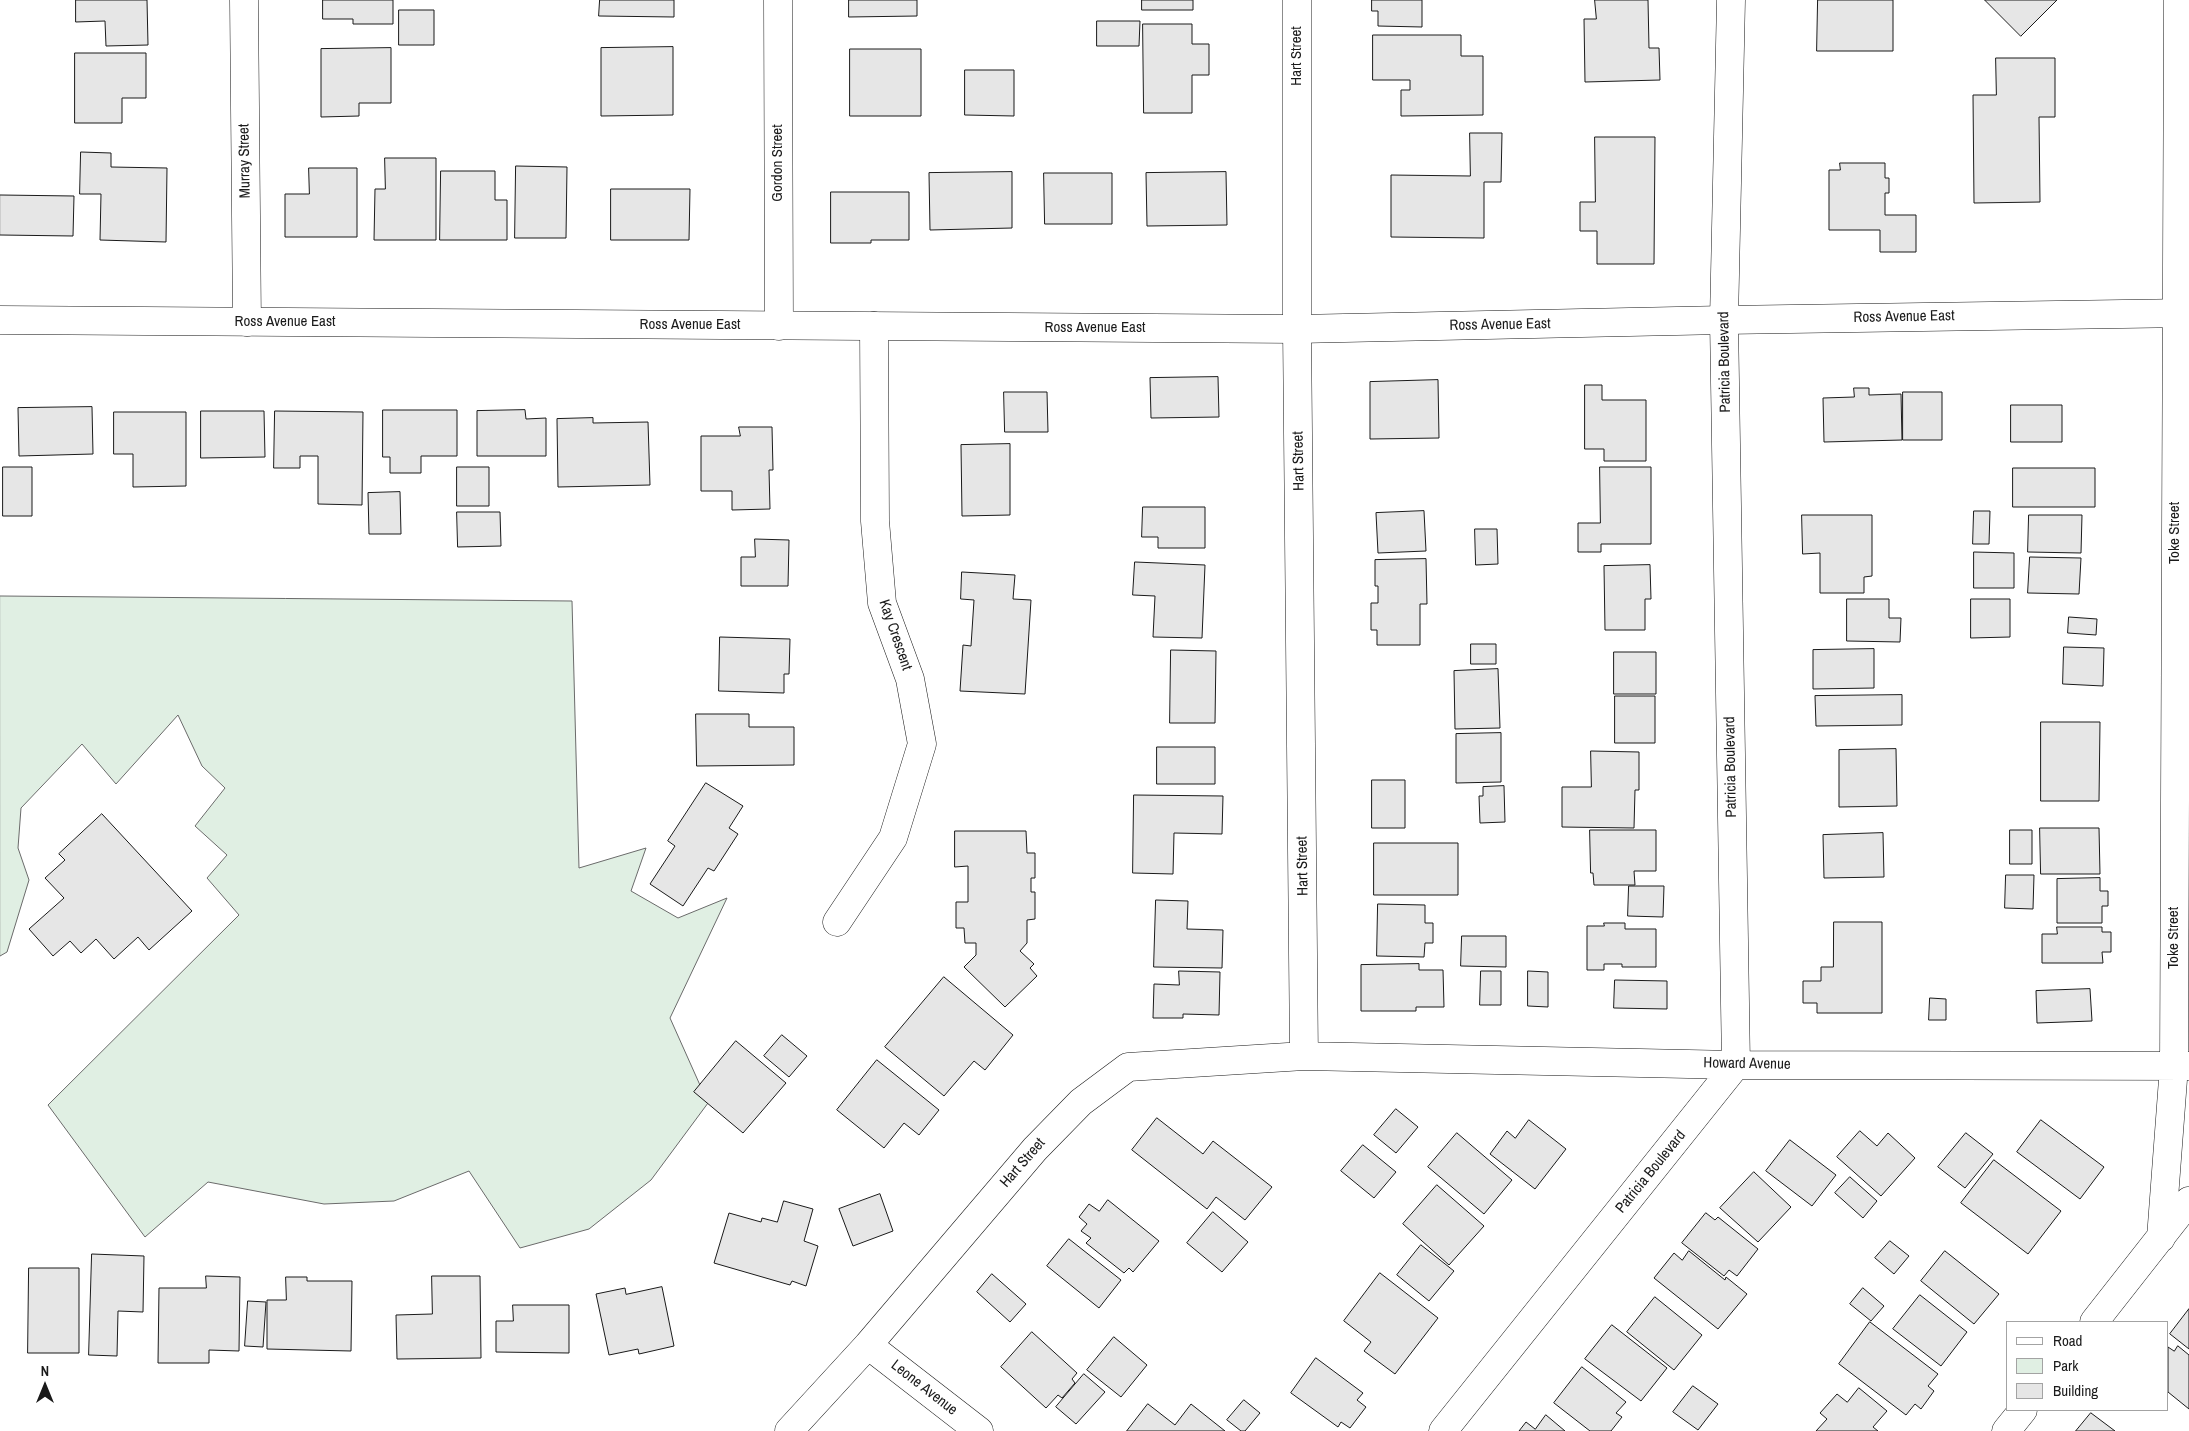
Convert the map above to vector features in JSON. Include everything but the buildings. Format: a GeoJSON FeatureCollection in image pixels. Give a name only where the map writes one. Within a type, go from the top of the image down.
{"type":"FeatureCollection","features":[{"type":"Feature","properties":{"kind":"street","name":"Murray Street"},"geometry":{"type":"LineString","coordinates":[[244,0],[247,322]]}},
{"type":"Feature","properties":{"kind":"street","name":"Gordon Street"},"geometry":{"type":"LineString","coordinates":[[778,0],[778,326]]}},
{"type":"Feature","properties":{"kind":"street","name":"Hart Street"},"geometry":{"type":"LineString","coordinates":[[789,1431],[868,1345],[1035,1149],[1081,1102],[1128,1068],[1304,1056],[1297,0]]}},
{"type":"Feature","properties":{"kind":"street","name":"Patricia Boulevard"},"geometry":{"type":"LineString","coordinates":[[1443,1431],[1736,1065],[1724,320],[1730,0]]}},
{"type":"Feature","properties":{"kind":"street","name":"Toke Street"},"geometry":{"type":"LineString","coordinates":[[2161,1238],[2182,1066],[2182,313],[2178,0]]}},
{"type":"Feature","properties":{"kind":"street","name":"Ross Avenue East"},"geometry":{"type":"LineString","coordinates":[[0,320],[1298,329],[2182,313]]}},
{"type":"Feature","properties":{"kind":"street","name":"Kay Crescent"},"geometry":{"type":"LineString","coordinates":[[837,922],[892,838],[922,744],[910,679],[882,603],[875,521],[874,326]]}},
{"type":"Feature","properties":{"kind":"street","name":"Howard Avenue"},"geometry":{"type":"LineString","coordinates":[[1304,1056],[1736,1065],[2182,1066]]}},
{"type":"Feature","properties":{"kind":"street"},"geometry":{"type":"LineString","coordinates":[[2095,1321],[2189,1201]]}},
{"type":"Feature","properties":{"kind":"street","name":"Leone Avenue"},"geometry":{"type":"LineString","coordinates":[[868,1345],[980,1431]]}},
{"type":"Feature","properties":{"kind":"street"},"geometry":{"type":"LineString","coordinates":[[2006,1431],[2022,1411]]}},
{"type":"Feature","properties":{"kind":"green space"},"geometry":{"type":"Polygon","coordinates":[[[0,596],[572,601],[579,868],[646,848],[631,891],[678,918],[727,898],[670,1018],[708,1103],[651,1180],[589,1229],[520,1248],[469,1171],[394,1201],[324,1204],[208,1182],[145,1237],[48,1105],[239,915],[207,878],[227,855],[195,826],[225,788],[202,766],[178,715],[116,784],[82,744],[21,808],[18,848],[29,880],[7,952],[0,956],[0,596]]]}}]}
